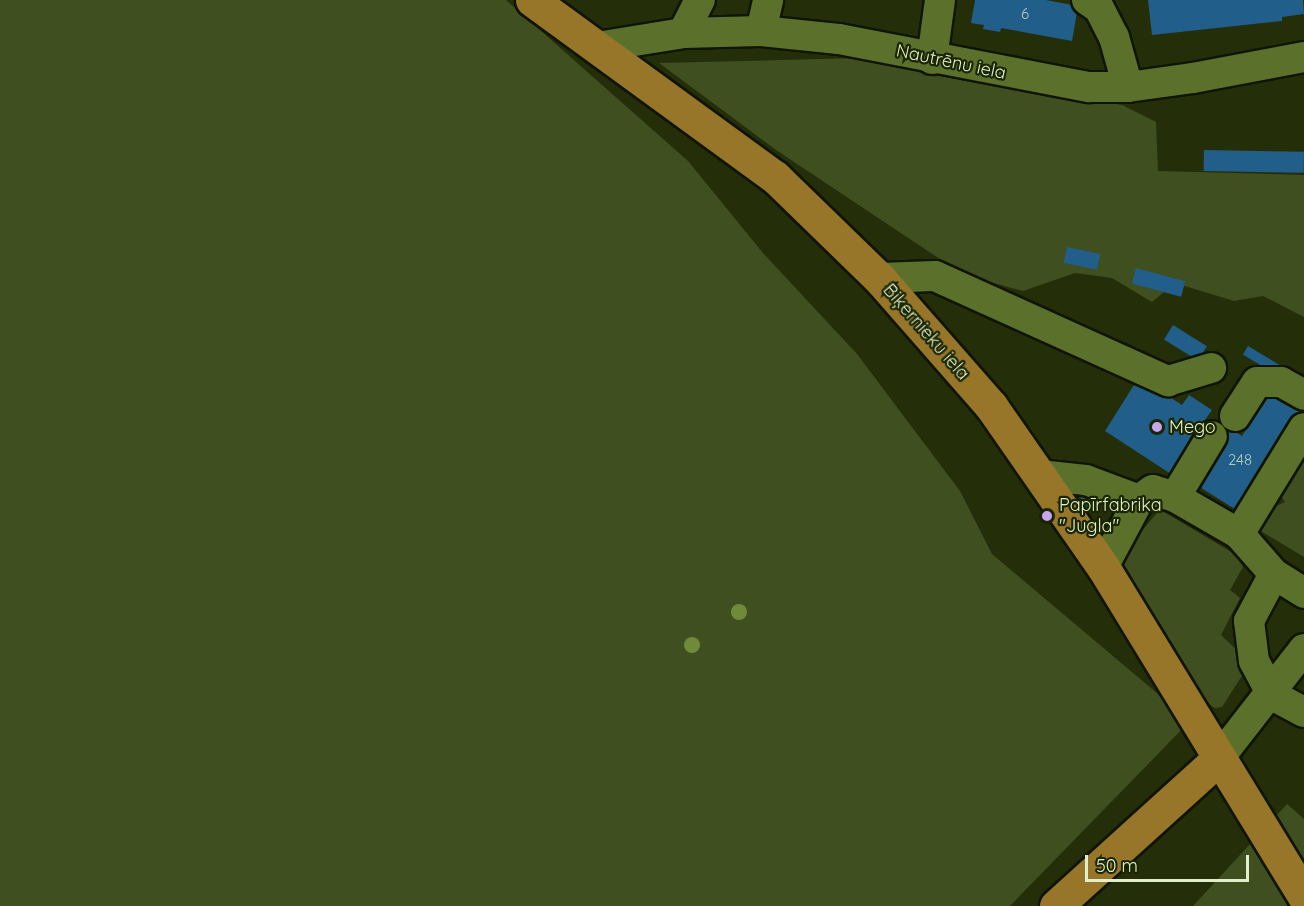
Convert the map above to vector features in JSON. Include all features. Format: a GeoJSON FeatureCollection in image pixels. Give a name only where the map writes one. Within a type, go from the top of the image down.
{"type":"FeatureCollection","features":[{"type":"Feature","properties":{"kind":"main road","name":"Biķernieku iela"},"geometry":{"type":"LineString","coordinates":[[532,0],[775,177],[879,278],[991,406],[1103,567],[1304,896]]}},
{"type":"Feature","properties":{"kind":"main road"},"geometry":{"type":"LineString","coordinates":[[1056,906],[1219,758]]}},
{"type":"Feature","properties":{"kind":"street"},"geometry":{"type":"LineString","coordinates":[[683,33],[700,0]]}},
{"type":"Feature","properties":{"kind":"street"},"geometry":{"type":"LineString","coordinates":[[761,31],[768,0]]}},
{"type":"Feature","properties":{"kind":"street"},"geometry":{"type":"LineString","coordinates":[[932,59],[940,0]]}},
{"type":"Feature","properties":{"kind":"street"},"geometry":{"type":"LineString","coordinates":[[1087,0],[1099,8],[1114,37],[1128,87]]}},
{"type":"Feature","properties":{"kind":"street","name":"Nautrēnu iela"},"geometry":{"type":"LineString","coordinates":[[597,47],[683,33],[761,31],[839,39],[1062,85],[1128,87],[1304,57]]}},
{"type":"Feature","properties":{"kind":"street"},"geometry":{"type":"LineString","coordinates":[[879,278],[935,276],[1168,381],[1211,368]]}},
{"type":"Feature","properties":{"kind":"street"},"geometry":{"type":"LineString","coordinates":[[1235,416],[1257,382],[1281,382],[1304,395]]}},
{"type":"Feature","properties":{"kind":"street"},"geometry":{"type":"LineString","coordinates":[[1239,534],[1304,428]]}},
{"type":"Feature","properties":{"kind":"street"},"geometry":{"type":"LineString","coordinates":[[1175,497],[1212,436]]}},
{"type":"Feature","properties":{"kind":"street"},"geometry":{"type":"LineString","coordinates":[[1039,475],[1086,480],[1139,500]]}},
{"type":"Feature","properties":{"kind":"street"},"geometry":{"type":"LineString","coordinates":[[1103,567],[1139,500],[1153,490],[1175,497],[1239,534],[1274,574],[1304,593]]}},
{"type":"Feature","properties":{"kind":"street"},"geometry":{"type":"LineString","coordinates":[[1274,574],[1249,621],[1254,661],[1272,695],[1304,712]]}},
{"type":"Feature","properties":{"kind":"street"},"geometry":{"type":"LineString","coordinates":[[1219,758],[1272,695],[1304,649]]}},
{"type":"Feature","properties":{"kind":"green space"},"geometry":{"type":"Polygon","coordinates":[[[0,0],[506,0],[688,161],[763,253],[857,354],[960,491],[992,554],[1190,721],[1010,906],[0,906],[0,0]]]}},
{"type":"Feature","properties":{"kind":"green space"},"geometry":{"type":"Polygon","coordinates":[[[860,58],[1122,105],[1156,122],[1158,171],[1304,175],[1304,317],[1263,296],[1234,301],[1175,283],[1152,302],[1112,278],[1075,273],[1023,291],[964,275],[779,152],[659,63],[860,58]]]}},
{"type":"Feature","properties":{"kind":"green space"},"geometry":{"type":"Polygon","coordinates":[[[1304,445],[1304,557],[1244,521],[1285,502],[1274,484],[1304,445]]]}},
{"type":"Feature","properties":{"kind":"green space"},"geometry":{"type":"Polygon","coordinates":[[[1164,512],[1238,556],[1243,567],[1230,590],[1240,598],[1221,635],[1243,656],[1245,671],[1222,707],[1215,708],[1200,698],[1125,572],[1120,556],[1157,513],[1164,512]]]}},
{"type":"Feature","properties":{"kind":"green space"},"geometry":{"type":"Polygon","coordinates":[[[1287,804],[1304,819],[1304,906],[1193,906],[1287,804]]]}},
{"type":"Feature","properties":{"kind":"building"},"geometry":{"type":"Polygon","coordinates":[[[975,0],[1046,0],[1078,6],[1072,41],[1001,28],[1000,32],[983,29],[984,25],[971,23],[975,0]]]}},
{"type":"Feature","properties":{"kind":"building"},"geometry":{"type":"Polygon","coordinates":[[[1148,0],[1303,0],[1304,14],[1282,17],[1282,21],[1152,35],[1148,0]]]}},
{"type":"Feature","properties":{"kind":"building"},"geometry":{"type":"Polygon","coordinates":[[[1204,150],[1304,152],[1304,173],[1204,171],[1204,150]]]}},
{"type":"Feature","properties":{"kind":"building"},"geometry":{"type":"Polygon","coordinates":[[[1067,247],[1100,254],[1097,270],[1064,263],[1067,247]]]}},
{"type":"Feature","properties":{"kind":"building"},"geometry":{"type":"Polygon","coordinates":[[[1136,268],[1185,281],[1181,297],[1132,283],[1136,268]]]}},
{"type":"Feature","properties":{"kind":"building"},"geometry":{"type":"Polygon","coordinates":[[[1173,325],[1207,346],[1198,361],[1164,339],[1173,325]]]}},
{"type":"Feature","properties":{"kind":"building"},"geometry":{"type":"Polygon","coordinates":[[[1248,346],[1280,365],[1275,374],[1243,355],[1248,346]]]}},
{"type":"Feature","properties":{"kind":"building","name":"Mego"},"geometry":{"type":"Polygon","coordinates":[[[1139,377],[1182,405],[1189,395],[1212,410],[1205,420],[1208,422],[1174,476],[1105,431],[1139,377]]]}},
{"type":"Feature","properties":{"kind":"building"},"geometry":{"type":"Polygon","coordinates":[[[1269,392],[1301,411],[1238,511],[1195,484],[1229,428],[1242,436],[1269,392]]]}},
{"type":"Feature","properties":{"kind":"building"},"geometry":{"type":"Polygon","coordinates":[[[1086,491],[1097,508],[1090,512],[1079,495],[1086,491]]]}},
{"type":"Feature","properties":{"kind":"place","name":"Mego"},"geometry":{"type":"Point","coordinates":[1157,427]}},
{"type":"Feature","properties":{"kind":"place","name":"Papīrfabrika \"Jugla\""},"geometry":{"type":"Point","coordinates":[1047,516]}}]}
